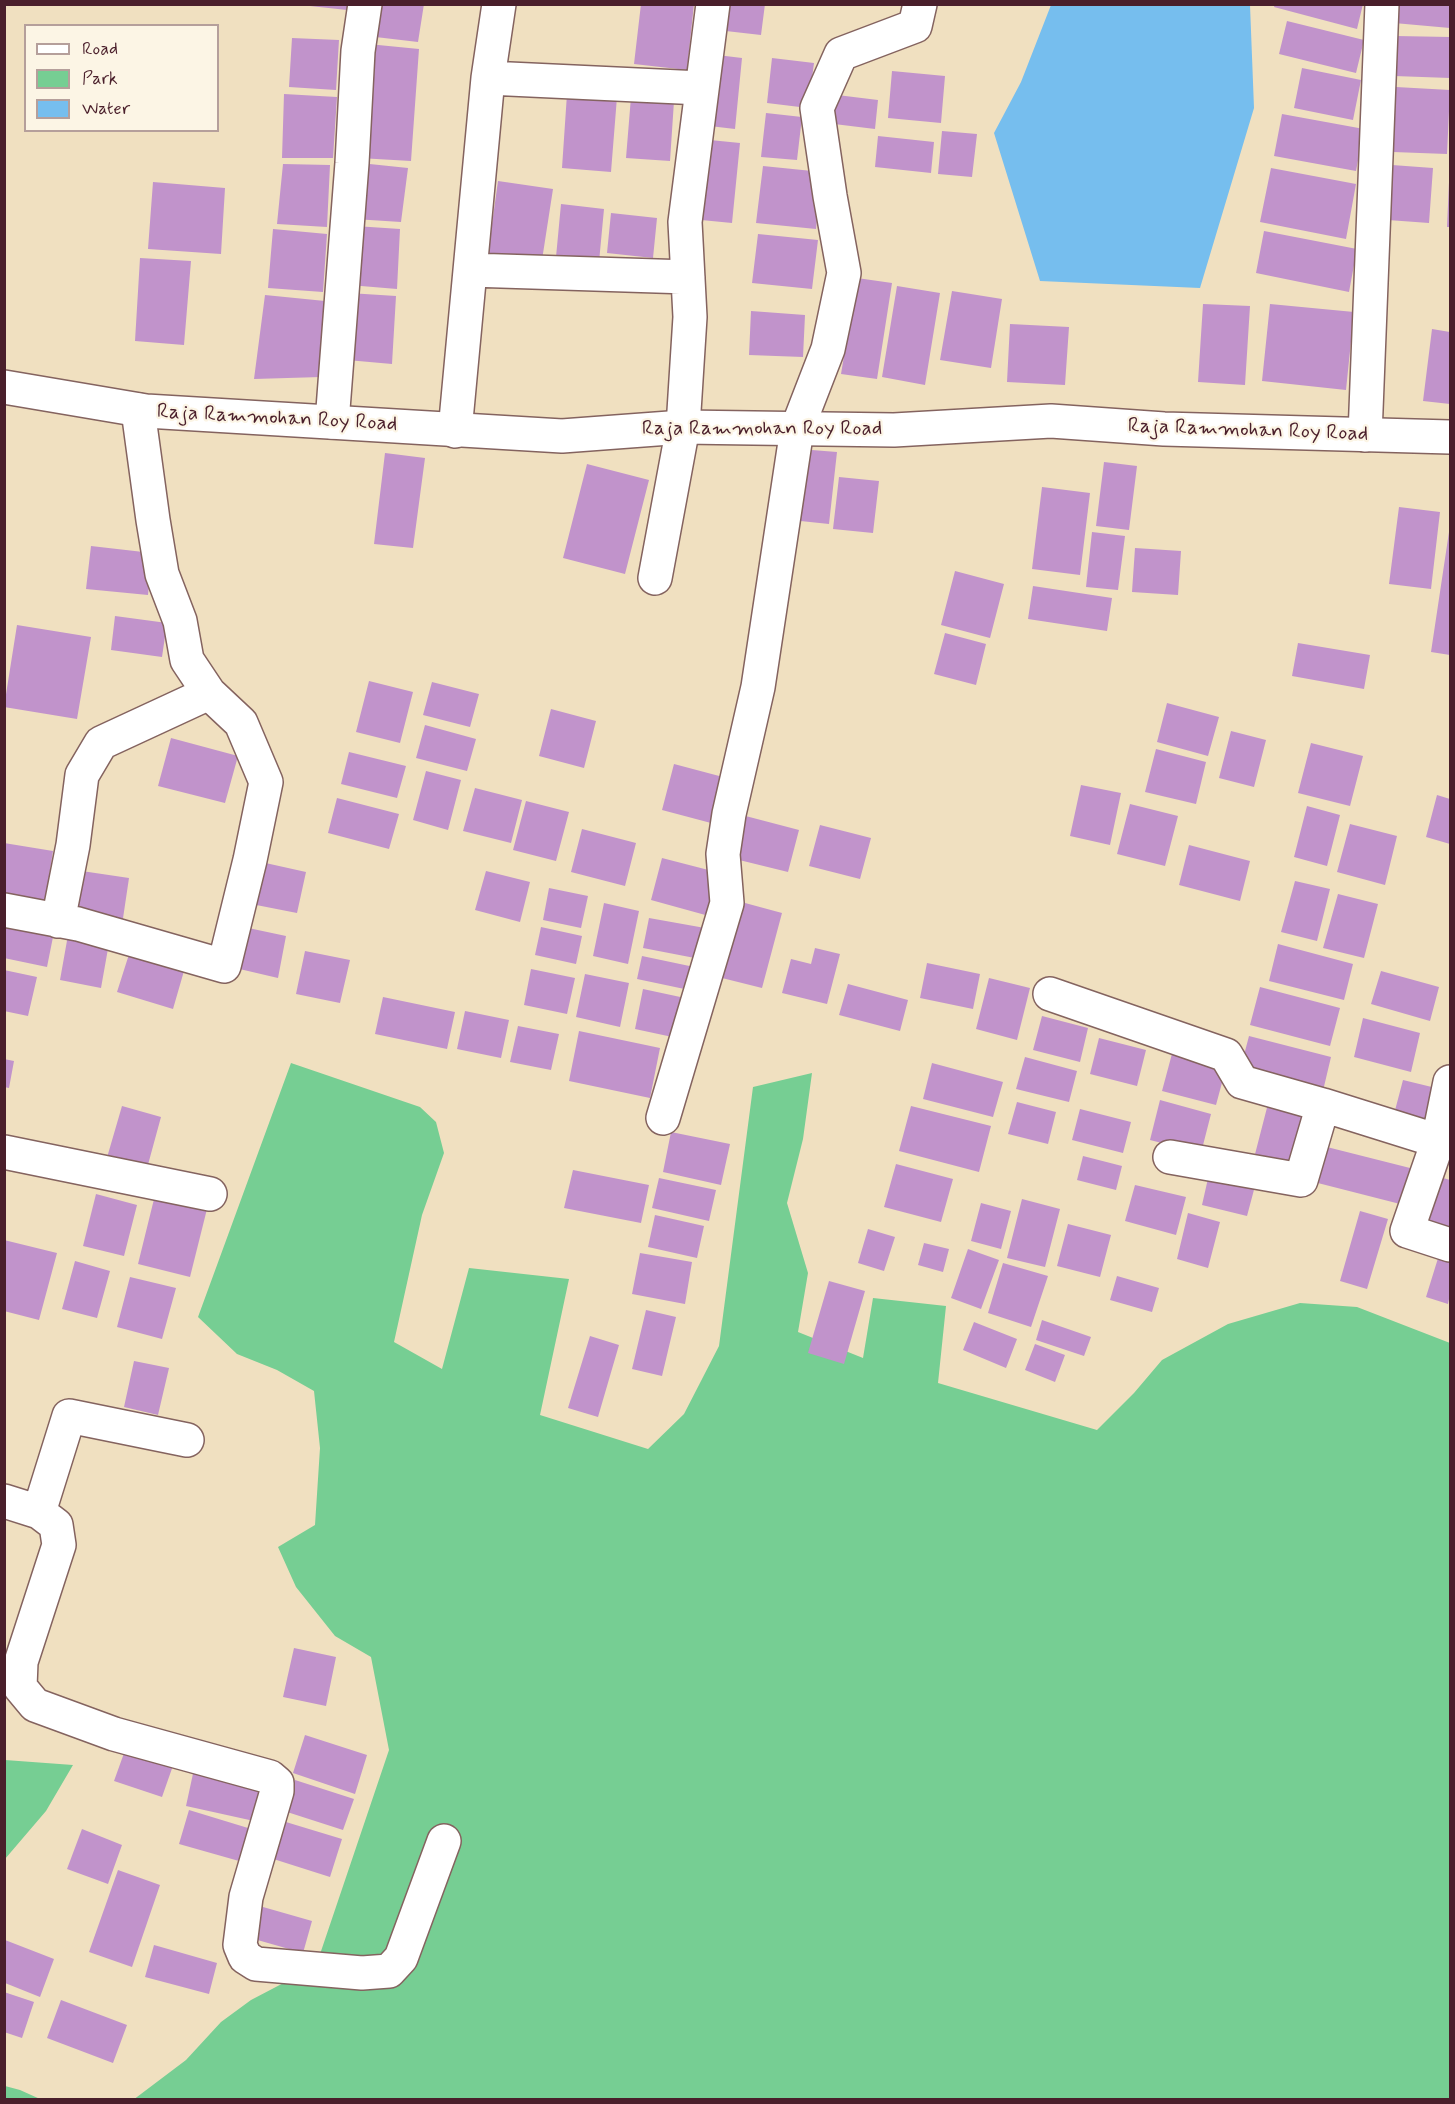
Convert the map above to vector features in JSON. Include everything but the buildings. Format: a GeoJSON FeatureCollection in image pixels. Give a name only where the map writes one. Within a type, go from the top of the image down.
{"type":"FeatureCollection","features":[{"type":"Feature","properties":{"kind":"street"},"geometry":{"type":"LineString","coordinates":[[332,422],[352,163],[358,51],[365,4]]}},
{"type":"Feature","properties":{"kind":"street"},"geometry":{"type":"LineString","coordinates":[[454,431],[488,78],[499,4]]}},
{"type":"Feature","properties":{"kind":"street"},"geometry":{"type":"LineString","coordinates":[[655,578],[683,427],[690,317],[686,222],[713,4]]}},
{"type":"Feature","properties":{"kind":"street"},"geometry":{"type":"LineString","coordinates":[[663,1118],[727,903],[723,854],[729,814],[758,687],[797,429],[828,350],[844,273],[817,108],[841,54],[915,26],[920,4]]}},
{"type":"Feature","properties":{"kind":"street"},"geometry":{"type":"LineString","coordinates":[[1365,435],[1382,4]]}},
{"type":"Feature","properties":{"kind":"street"},"geometry":{"type":"LineString","coordinates":[[488,78],[701,88]]}},
{"type":"Feature","properties":{"kind":"street"},"geometry":{"type":"LineString","coordinates":[[470,270],[688,277]]}},
{"type":"Feature","properties":{"kind":"street","name":"Raja Rammohan Roy Road"},"geometry":{"type":"LineString","coordinates":[[4,387],[138,410],[562,436],[683,427],[894,430],[1051,422],[1164,429],[1450,437]]}},
{"type":"Feature","properties":{"kind":"street"},"geometry":{"type":"LineString","coordinates":[[4,910],[78,924],[224,966],[267,782],[241,723],[209,693],[187,660],[180,621],[162,574],[138,410]]}},
{"type":"Feature","properties":{"kind":"street"},"geometry":{"type":"LineString","coordinates":[[58,921],[73,845],[82,775],[101,743],[209,693]]}},
{"type":"Feature","properties":{"kind":"street"},"geometry":{"type":"LineString","coordinates":[[1050,994],[1226,1055],[1242,1082],[1438,1141]]}},
{"type":"Feature","properties":{"kind":"street"},"geometry":{"type":"LineString","coordinates":[[1450,1082],[1438,1141],[1407,1231],[1450,1245]]}},
{"type":"Feature","properties":{"kind":"street"},"geometry":{"type":"LineString","coordinates":[[1170,1157],[1301,1180],[1323,1105]]}},
{"type":"Feature","properties":{"kind":"street"},"geometry":{"type":"LineString","coordinates":[[4,1152],[210,1194]]}},
{"type":"Feature","properties":{"kind":"street"},"geometry":{"type":"LineString","coordinates":[[39,1512],[69,1416],[187,1440]]}},
{"type":"Feature","properties":{"kind":"street"},"geometry":{"type":"LineString","coordinates":[[4,1501],[39,1512],[56,1525],[59,1545],[21,1662],[20,1687],[35,1705],[114,1734],[270,1777],[277,1783],[277,1791],[246,1897],[240,1945],[245,1958],[256,1964],[362,1973],[390,1971],[401,1958],[444,1841]]}},
{"type":"Feature","properties":{"kind":"green space"},"geometry":{"type":"Polygon","coordinates":[[[291,1063],[420,1107],[436,1122],[444,1153],[422,1215],[394,1342],[442,1369],[469,1268],[569,1279],[540,1415],[648,1449],[684,1414],[719,1346],[753,1087],[812,1073],[803,1139],[787,1203],[808,1273],[798,1332],[863,1358],[873,1298],[946,1306],[938,1383],[1097,1430],[1134,1393],[1162,1360],[1228,1324],[1300,1303],[1357,1307],[1450,1343],[1450,2099],[133,2100],[186,2060],[221,2022],[251,2000],[316,1966],[389,1750],[371,1657],[335,1636],[296,1587],[278,1547],[315,1525],[320,1448],[314,1391],[277,1370],[237,1354],[198,1317],[291,1063]]]}},
{"type":"Feature","properties":{"kind":"green space"},"geometry":{"type":"Polygon","coordinates":[[[5,1760],[73,1765],[46,1811],[5,1859],[5,1760]]]}},
{"type":"Feature","properties":{"kind":"green space"},"geometry":{"type":"Polygon","coordinates":[[[5,2086],[20,2090],[40,2099],[5,2099],[5,2086]]]}},
{"type":"Feature","properties":{"kind":"water"},"geometry":{"type":"Polygon","coordinates":[[[1051,5],[1250,5],[1254,108],[1200,288],[1040,281],[994,133],[1021,82],[1051,5]]]}}]}
